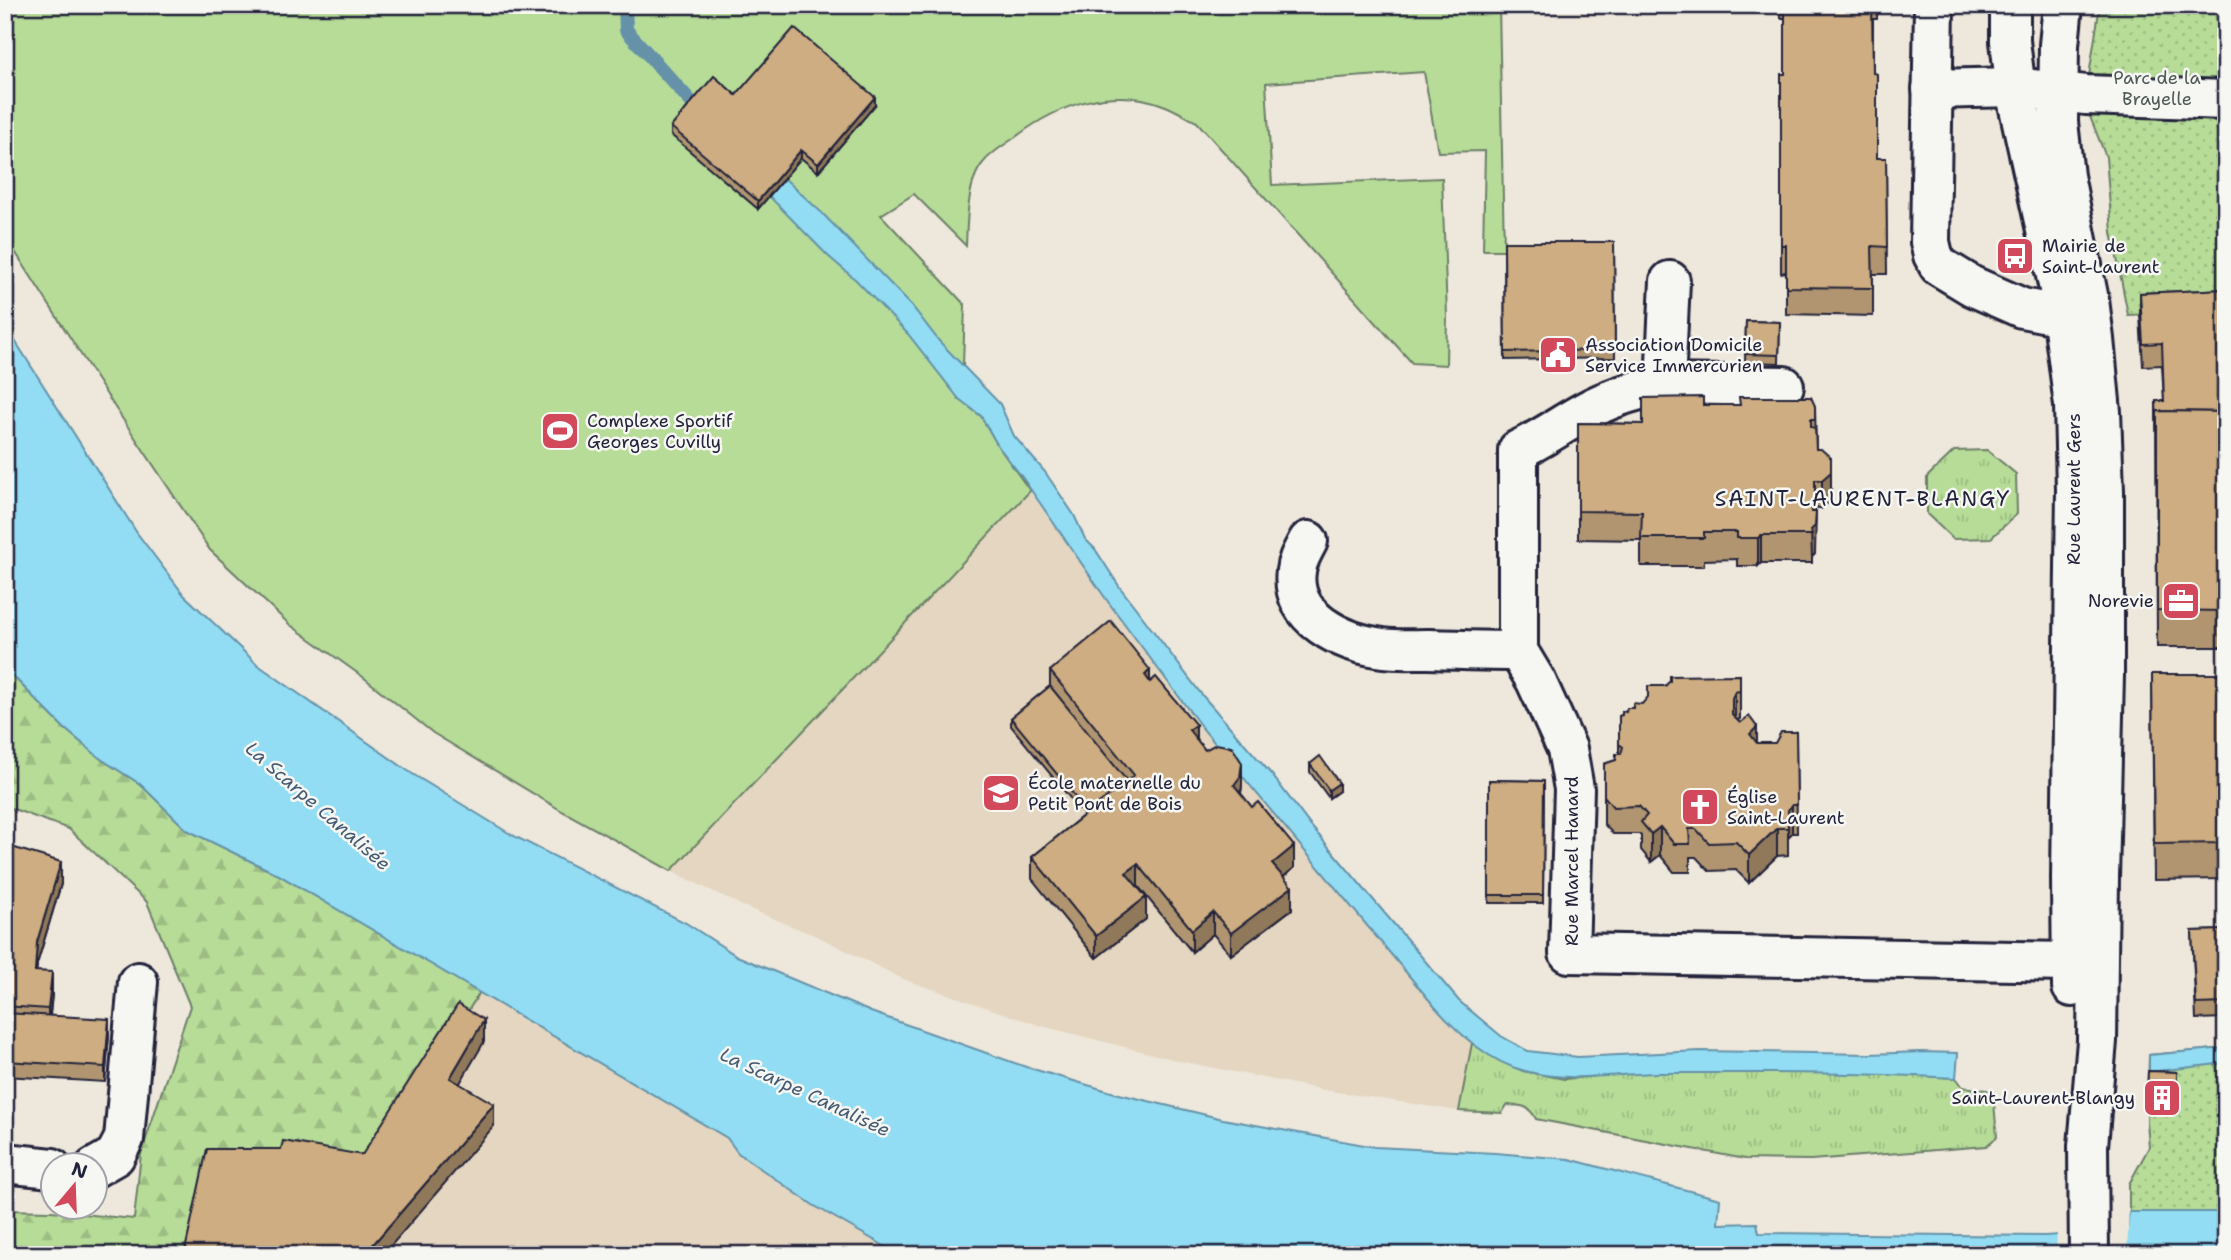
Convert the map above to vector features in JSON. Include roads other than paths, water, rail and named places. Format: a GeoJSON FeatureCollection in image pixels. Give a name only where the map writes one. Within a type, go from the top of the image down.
{"type":"FeatureCollection","features":[{"type":"Feature","properties":{"kind":"main road"},"geometry":{"type":"LineString","coordinates":[[1934,5],[1930,242],[1933,255],[1939,266],[1972,286],[2022,308],[2063,316]]}},
{"type":"Feature","properties":{"kind":"main road","name":"Rue Laurent Gers"},"geometry":{"type":"LineString","coordinates":[[2010,5],[2010,41],[2015,87],[2063,316],[2074,405],[2076,490],[2071,962],[2074,1044],[2088,1154]]}},
{"type":"Feature","properties":{"kind":"main road","name":"Rue Laurent Gers"},"geometry":{"type":"LineString","coordinates":[[2063,5],[2059,45],[2058,122],[2064,176],[2089,300],[2098,373],[2104,491],[2098,1041],[2088,1154],[2089,1255]]}},
{"type":"Feature","properties":{"kind":"main road"},"geometry":{"type":"LineString","coordinates":[[1933,89],[2015,87],[2086,95],[2226,100]]}},
{"type":"Feature","properties":{"kind":"main road"},"geometry":{"type":"LineString","coordinates":[[1665,384],[1670,281]]}},
{"type":"Feature","properties":{"kind":"main road"},"geometry":{"type":"LineString","coordinates":[[1308,541],[1297,566],[1296,590],[1307,611],[1333,633],[1384,649],[1518,652],[1518,450],[1545,438],[1594,407],[1619,395],[1665,384],[1784,386]]}},
{"type":"Feature","properties":{"kind":"main road","name":"Rue Marcel Hanard"},"geometry":{"type":"LineString","coordinates":[[1518,652],[1536,681],[1561,735],[1572,771],[1570,953],[2071,962]]}},
{"type":"Feature","properties":{"kind":"main road"},"geometry":{"type":"LineString","coordinates":[[108,1160],[115,1156],[124,1139],[138,982]]}},
{"type":"Feature","properties":{"kind":"main road"},"geometry":{"type":"LineString","coordinates":[[5,1163],[38,1167]]}},
{"type":"Feature","properties":{"kind":"water"},"geometry":{"type":"Polygon","coordinates":[[[784,178],[822,213],[912,306],[939,341],[1000,404],[1014,436],[1045,472],[1074,515],[1085,539],[1202,695],[1272,775],[1310,825],[1459,1001],[1501,1036],[1528,1051],[1578,1057],[1700,1051],[1958,1053],[1956,1078],[1769,1073],[1657,1073],[1558,1077],[1512,1067],[1476,1046],[1435,1007],[1203,729],[1106,599],[998,446],[981,416],[959,399],[908,334],[856,280],[828,256],[769,196],[784,178]]]}},
{"type":"Feature","properties":{"kind":"water","name":"La Scarpe Canalisée"},"geometry":{"type":"Polygon","coordinates":[[[5,325],[137,533],[184,595],[258,665],[411,773],[512,835],[686,923],[737,956],[871,1012],[1026,1067],[1115,1093],[1223,1119],[1375,1147],[1569,1159],[1720,1199],[1718,1224],[1757,1223],[1759,1233],[2045,1236],[2127,1230],[2129,1212],[2226,1212],[2226,1255],[900,1255],[813,1205],[738,1153],[727,1138],[277,874],[187,830],[140,784],[101,759],[64,728],[5,668],[5,325]]]}},
{"type":"Feature","properties":{"kind":"water"},"geometry":{"type":"Polygon","coordinates":[[[2226,1048],[2226,1063],[2149,1072],[2149,1055],[2226,1048]]]}},
{"type":"Feature","properties":{"kind":"waterway"},"geometry":{"type":"LineString","coordinates":[[625,5],[626,30],[695,106]]}},
{"type":"Feature","properties":{"kind":"place","name":"Mairie de Saint-Laurent"},"geometry":{"type":"Point","coordinates":[2015,256]}},
{"type":"Feature","properties":{"kind":"place","name":"Association Domicile Service Immercurien"},"geometry":{"type":"Point","coordinates":[1558,355]}},
{"type":"Feature","properties":{"kind":"place","name":"Complexe Sportif Georges Cuvilly"},"geometry":{"type":"Point","coordinates":[560,431]}},
{"type":"Feature","properties":{"kind":"place","name":"Norevie"},"geometry":{"type":"Point","coordinates":[2181,601]}},
{"type":"Feature","properties":{"kind":"place","name":"École maternelle du Petit Pont de Bois"},"geometry":{"type":"Point","coordinates":[1001,793]}},
{"type":"Feature","properties":{"kind":"place","name":"Église Saint-Laurent"},"geometry":{"type":"Point","coordinates":[1700,807]}},
{"type":"Feature","properties":{"kind":"place","name":"Saint-Laurent-Blangy"},"geometry":{"type":"Point","coordinates":[2162,1098]}},
{"type":"Feature","properties":{"kind":"district","name":"SAINT-LAURENT-BLANGY"},"geometry":{"type":"Point","coordinates":[1863,499]}},
{"type":"Feature","properties":{"kind":"park label","name":"Parc de la Brayelle"},"geometry":{"type":"Point","coordinates":[2157,88]}}]}
